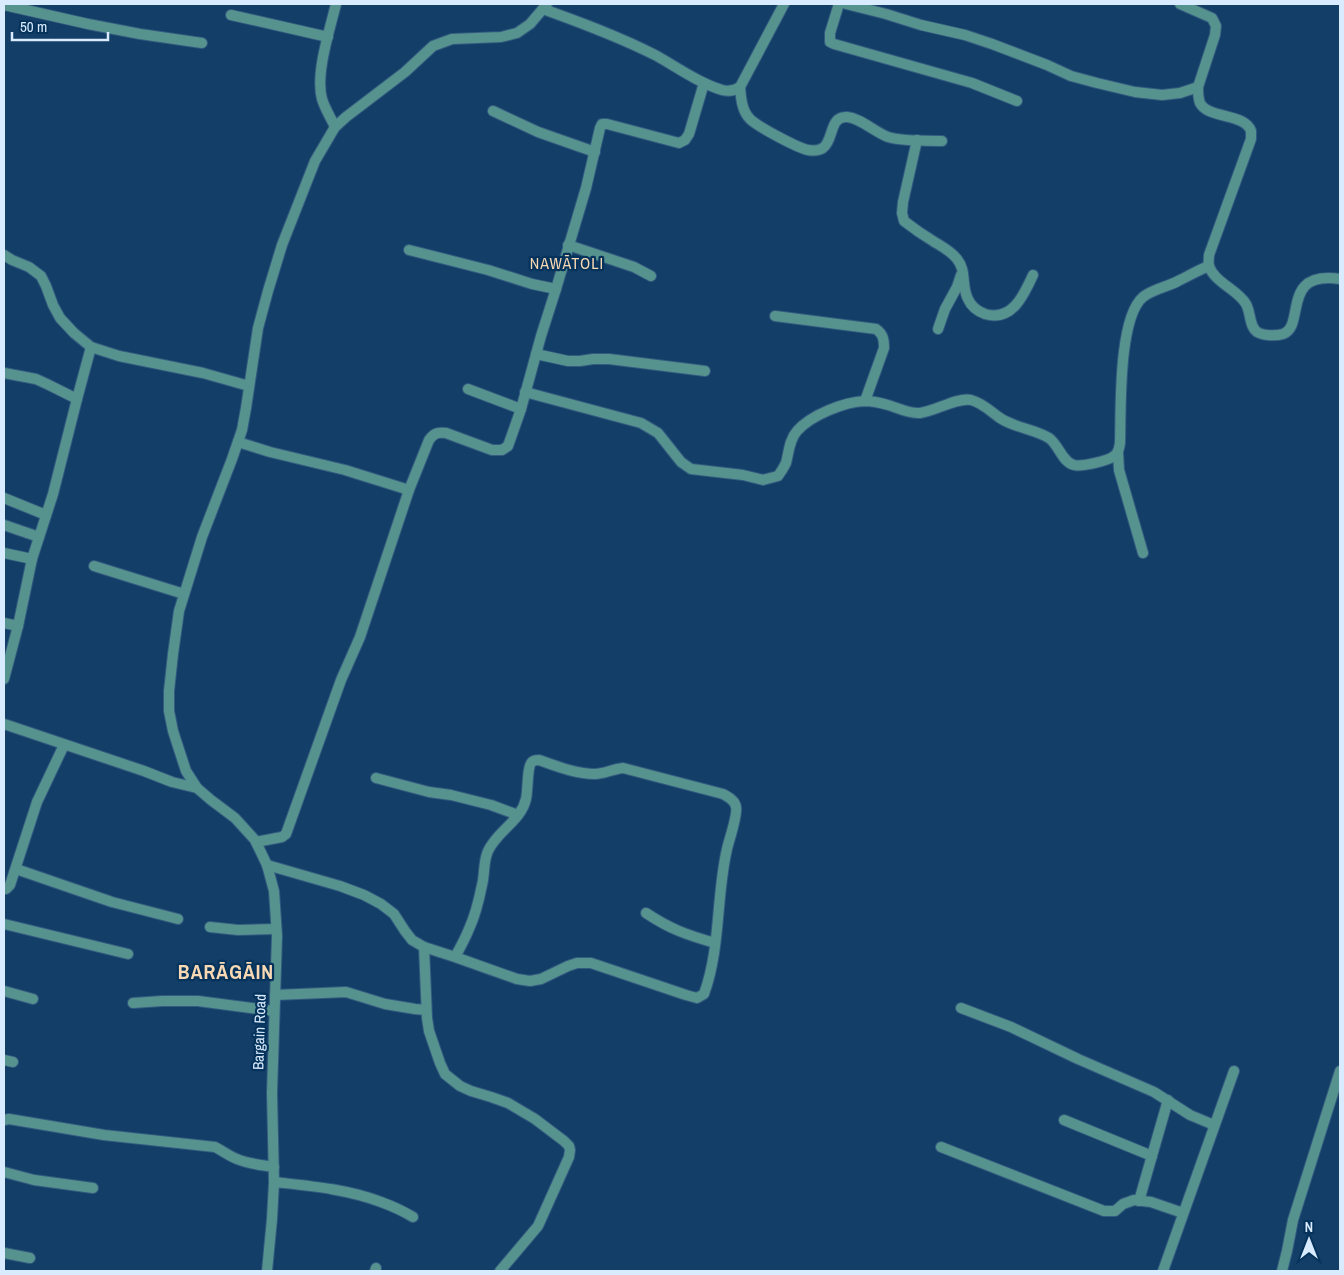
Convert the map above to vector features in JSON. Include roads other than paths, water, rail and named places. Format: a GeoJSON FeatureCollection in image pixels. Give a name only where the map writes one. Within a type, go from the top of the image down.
{"type":"FeatureCollection","features":[{"type":"Feature","properties":{"kind":"street"},"geometry":{"type":"LineString","coordinates":[[335,127],[322,99],[320,78],[336,4]]}},
{"type":"Feature","properties":{"kind":"street"},"geometry":{"type":"LineString","coordinates":[[197,788],[186,771],[169,711],[169,691],[179,612],[202,537],[238,442],[246,408],[258,328],[282,245],[314,161],[335,127],[346,116],[405,72],[433,46],[452,39],[501,37],[517,33],[530,24],[545,6],[657,56],[704,83],[728,91],[735,91],[740,87],[784,4]]}},
{"type":"Feature","properties":{"kind":"street"},"geometry":{"type":"LineString","coordinates":[[1180,4],[1212,18],[1216,26],[1215,35],[1198,87],[1201,105],[1208,110],[1245,124],[1250,130],[1251,139],[1209,255],[1209,266],[1216,276],[1246,304],[1255,330],[1261,334],[1278,336],[1287,333],[1292,326],[1297,300],[1303,288],[1312,281],[1325,278],[1340,279]]}},
{"type":"Feature","properties":{"kind":"street"},"geometry":{"type":"LineString","coordinates":[[4,5],[140,34],[202,43]]}},
{"type":"Feature","properties":{"kind":"street"},"geometry":{"type":"LineString","coordinates":[[1017,101],[972,83],[830,42],[830,32],[840,5],[974,38],[1011,50],[1071,76],[1135,92],[1162,95],[1180,93],[1198,87]]}},
{"type":"Feature","properties":{"kind":"street"},"geometry":{"type":"LineString","coordinates":[[231,15],[328,37]]}},
{"type":"Feature","properties":{"kind":"street"},"geometry":{"type":"LineString","coordinates":[[256,842],[282,838],[286,834],[341,680],[360,637],[409,490],[432,435],[439,432],[446,433],[492,450],[502,450],[508,446],[526,392],[602,124],[633,130],[679,143],[685,140],[689,134],[704,83]]}},
{"type":"Feature","properties":{"kind":"street"},"geometry":{"type":"LineString","coordinates":[[740,87],[741,100],[745,112],[751,120],[806,150],[814,151],[824,147],[836,121],[841,117],[850,118],[895,138],[942,141]]}},
{"type":"Feature","properties":{"kind":"street"},"geometry":{"type":"LineString","coordinates":[[493,111],[538,132],[595,152]]}},
{"type":"Feature","properties":{"kind":"street"},"geometry":{"type":"LineString","coordinates":[[916,140],[903,202],[902,213],[904,221],[950,252],[957,259],[963,269],[964,289],[968,301],[976,310],[992,316],[1003,314],[1015,307],[1033,275]]}},
{"type":"Feature","properties":{"kind":"street"},"geometry":{"type":"LineString","coordinates":[[568,245],[619,262],[651,276]]}},
{"type":"Feature","properties":{"kind":"street"},"geometry":{"type":"LineString","coordinates":[[409,250],[556,289]]}},
{"type":"Feature","properties":{"kind":"street"},"geometry":{"type":"LineString","coordinates":[[4,255],[29,267],[41,276],[60,318],[91,347],[120,356],[203,373],[249,386]]}},
{"type":"Feature","properties":{"kind":"street"},"geometry":{"type":"LineString","coordinates":[[1143,553],[1119,470],[1121,366],[1128,329],[1134,309],[1142,298],[1155,290],[1177,282],[1209,266]]}},
{"type":"Feature","properties":{"kind":"street"},"geometry":{"type":"LineString","coordinates":[[938,329],[945,309],[957,288],[963,269]]}},
{"type":"Feature","properties":{"kind":"street"},"geometry":{"type":"LineString","coordinates":[[775,316],[876,329],[882,333],[884,348],[865,401]]}},
{"type":"Feature","properties":{"kind":"street"},"geometry":{"type":"LineString","coordinates":[[4,679],[18,626],[32,559],[53,494],[76,399],[91,347]]}},
{"type":"Feature","properties":{"kind":"street"},"geometry":{"type":"LineString","coordinates":[[536,354],[568,362],[609,359],[705,371]]}},
{"type":"Feature","properties":{"kind":"street"},"geometry":{"type":"LineString","coordinates":[[4,373],[36,379],[76,399]]}},
{"type":"Feature","properties":{"kind":"street"},"geometry":{"type":"LineString","coordinates":[[468,389],[521,409]]}},
{"type":"Feature","properties":{"kind":"street"},"geometry":{"type":"LineString","coordinates":[[526,392],[641,423],[658,433],[681,462],[691,470],[743,474],[764,480],[778,476],[785,464],[796,432],[808,421],[845,405],[865,401],[920,413],[959,401],[970,400],[984,406],[1002,419],[1051,439],[1064,458],[1071,464],[1078,466],[1096,462],[1113,457],[1118,452]]}},
{"type":"Feature","properties":{"kind":"street"},"geometry":{"type":"LineString","coordinates":[[238,442],[344,470],[409,490]]}},
{"type":"Feature","properties":{"kind":"street"},"geometry":{"type":"LineString","coordinates":[[4,498],[46,515]]}},
{"type":"Feature","properties":{"kind":"street"},"geometry":{"type":"LineString","coordinates":[[4,525],[39,537]]}},
{"type":"Feature","properties":{"kind":"street"},"geometry":{"type":"LineString","coordinates":[[4,553],[32,559]]}},
{"type":"Feature","properties":{"kind":"street"},"geometry":{"type":"LineString","coordinates":[[94,566],[184,594]]}},
{"type":"Feature","properties":{"kind":"street"},"geometry":{"type":"LineString","coordinates":[[4,622],[18,626]]}},
{"type":"Feature","properties":{"kind":"street","name":"Bargain Road"},"geometry":{"type":"LineString","coordinates":[[4,724],[172,782],[197,788],[235,818],[256,842],[267,865],[274,892],[277,965],[272,1093],[274,1182],[267,1271]]}},
{"type":"Feature","properties":{"kind":"street"},"geometry":{"type":"LineString","coordinates":[[4,889],[10,885],[37,802],[64,745]]}},
{"type":"Feature","properties":{"kind":"street"},"geometry":{"type":"LineString","coordinates":[[267,865],[340,886],[364,895],[394,914],[412,940],[424,947],[517,979],[530,981],[541,979],[577,963],[591,963],[696,998],[704,994],[708,984],[715,943],[723,866],[735,818],[736,807],[732,799],[723,794],[623,768],[597,774],[586,774],[534,760],[530,763],[529,768],[526,800],[514,821],[501,833],[489,850],[484,866],[483,883],[476,911],[469,930],[455,957]]}},
{"type":"Feature","properties":{"kind":"street"},"geometry":{"type":"LineString","coordinates":[[376,778],[428,792],[491,805],[518,815]]}},
{"type":"Feature","properties":{"kind":"street"},"geometry":{"type":"LineString","coordinates":[[16,869],[112,902],[178,919]]}},
{"type":"Feature","properties":{"kind":"street"},"geometry":{"type":"LineString","coordinates":[[646,912],[663,925],[715,943]]}},
{"type":"Feature","properties":{"kind":"street"},"geometry":{"type":"LineString","coordinates":[[4,924],[128,954]]}},
{"type":"Feature","properties":{"kind":"street"},"geometry":{"type":"LineString","coordinates":[[210,927],[238,930],[276,929]]}},
{"type":"Feature","properties":{"kind":"street"},"geometry":{"type":"LineString","coordinates":[[424,947],[426,1010],[429,1031],[445,1074],[470,1091],[508,1103],[536,1119],[564,1141],[570,1150],[569,1157],[538,1226],[500,1271]]}},
{"type":"Feature","properties":{"kind":"street"},"geometry":{"type":"LineString","coordinates":[[4,991],[33,999]]}},
{"type":"Feature","properties":{"kind":"street"},"geometry":{"type":"LineString","coordinates":[[275,995],[346,992],[385,1004],[426,1010]]}},
{"type":"Feature","properties":{"kind":"street"},"geometry":{"type":"LineString","coordinates":[[133,1003],[198,1001],[274,1011]]}},
{"type":"Feature","properties":{"kind":"street"},"geometry":{"type":"LineString","coordinates":[[961,1008],[1010,1027],[1154,1092],[1190,1114],[1214,1125]]}},
{"type":"Feature","properties":{"kind":"street"},"geometry":{"type":"LineString","coordinates":[[1163,1271],[1234,1071]]}},
{"type":"Feature","properties":{"kind":"street"},"geometry":{"type":"LineString","coordinates":[[1282,1271],[1293,1220],[1340,1072]]}},
{"type":"Feature","properties":{"kind":"street"},"geometry":{"type":"LineString","coordinates":[[1139,1201],[1168,1100]]}},
{"type":"Feature","properties":{"kind":"street"},"geometry":{"type":"LineString","coordinates":[[4,1120],[9,1119],[104,1135],[215,1148],[240,1161],[274,1167]]}},
{"type":"Feature","properties":{"kind":"street"},"geometry":{"type":"LineString","coordinates":[[1064,1120],[1152,1156]]}},
{"type":"Feature","properties":{"kind":"street"},"geometry":{"type":"LineString","coordinates":[[941,1147],[1104,1212],[1115,1211],[1123,1204],[1134,1200],[1151,1202],[1183,1212]]}},
{"type":"Feature","properties":{"kind":"street"},"geometry":{"type":"LineString","coordinates":[[4,1172],[34,1180],[93,1188]]}},
{"type":"Feature","properties":{"kind":"street"},"geometry":{"type":"LineString","coordinates":[[274,1182],[357,1194],[381,1202],[413,1217]]}},
{"type":"Feature","properties":{"kind":"street"},"geometry":{"type":"LineString","coordinates":[[4,1253],[30,1258]]}},
{"type":"Feature","properties":{"kind":"district","name":"NAWĀTOLI"},"geometry":{"type":"Point","coordinates":[567,263]}},
{"type":"Feature","properties":{"kind":"district","name":"BARĀGĀIN"},"geometry":{"type":"Point","coordinates":[226,971]}}]}
